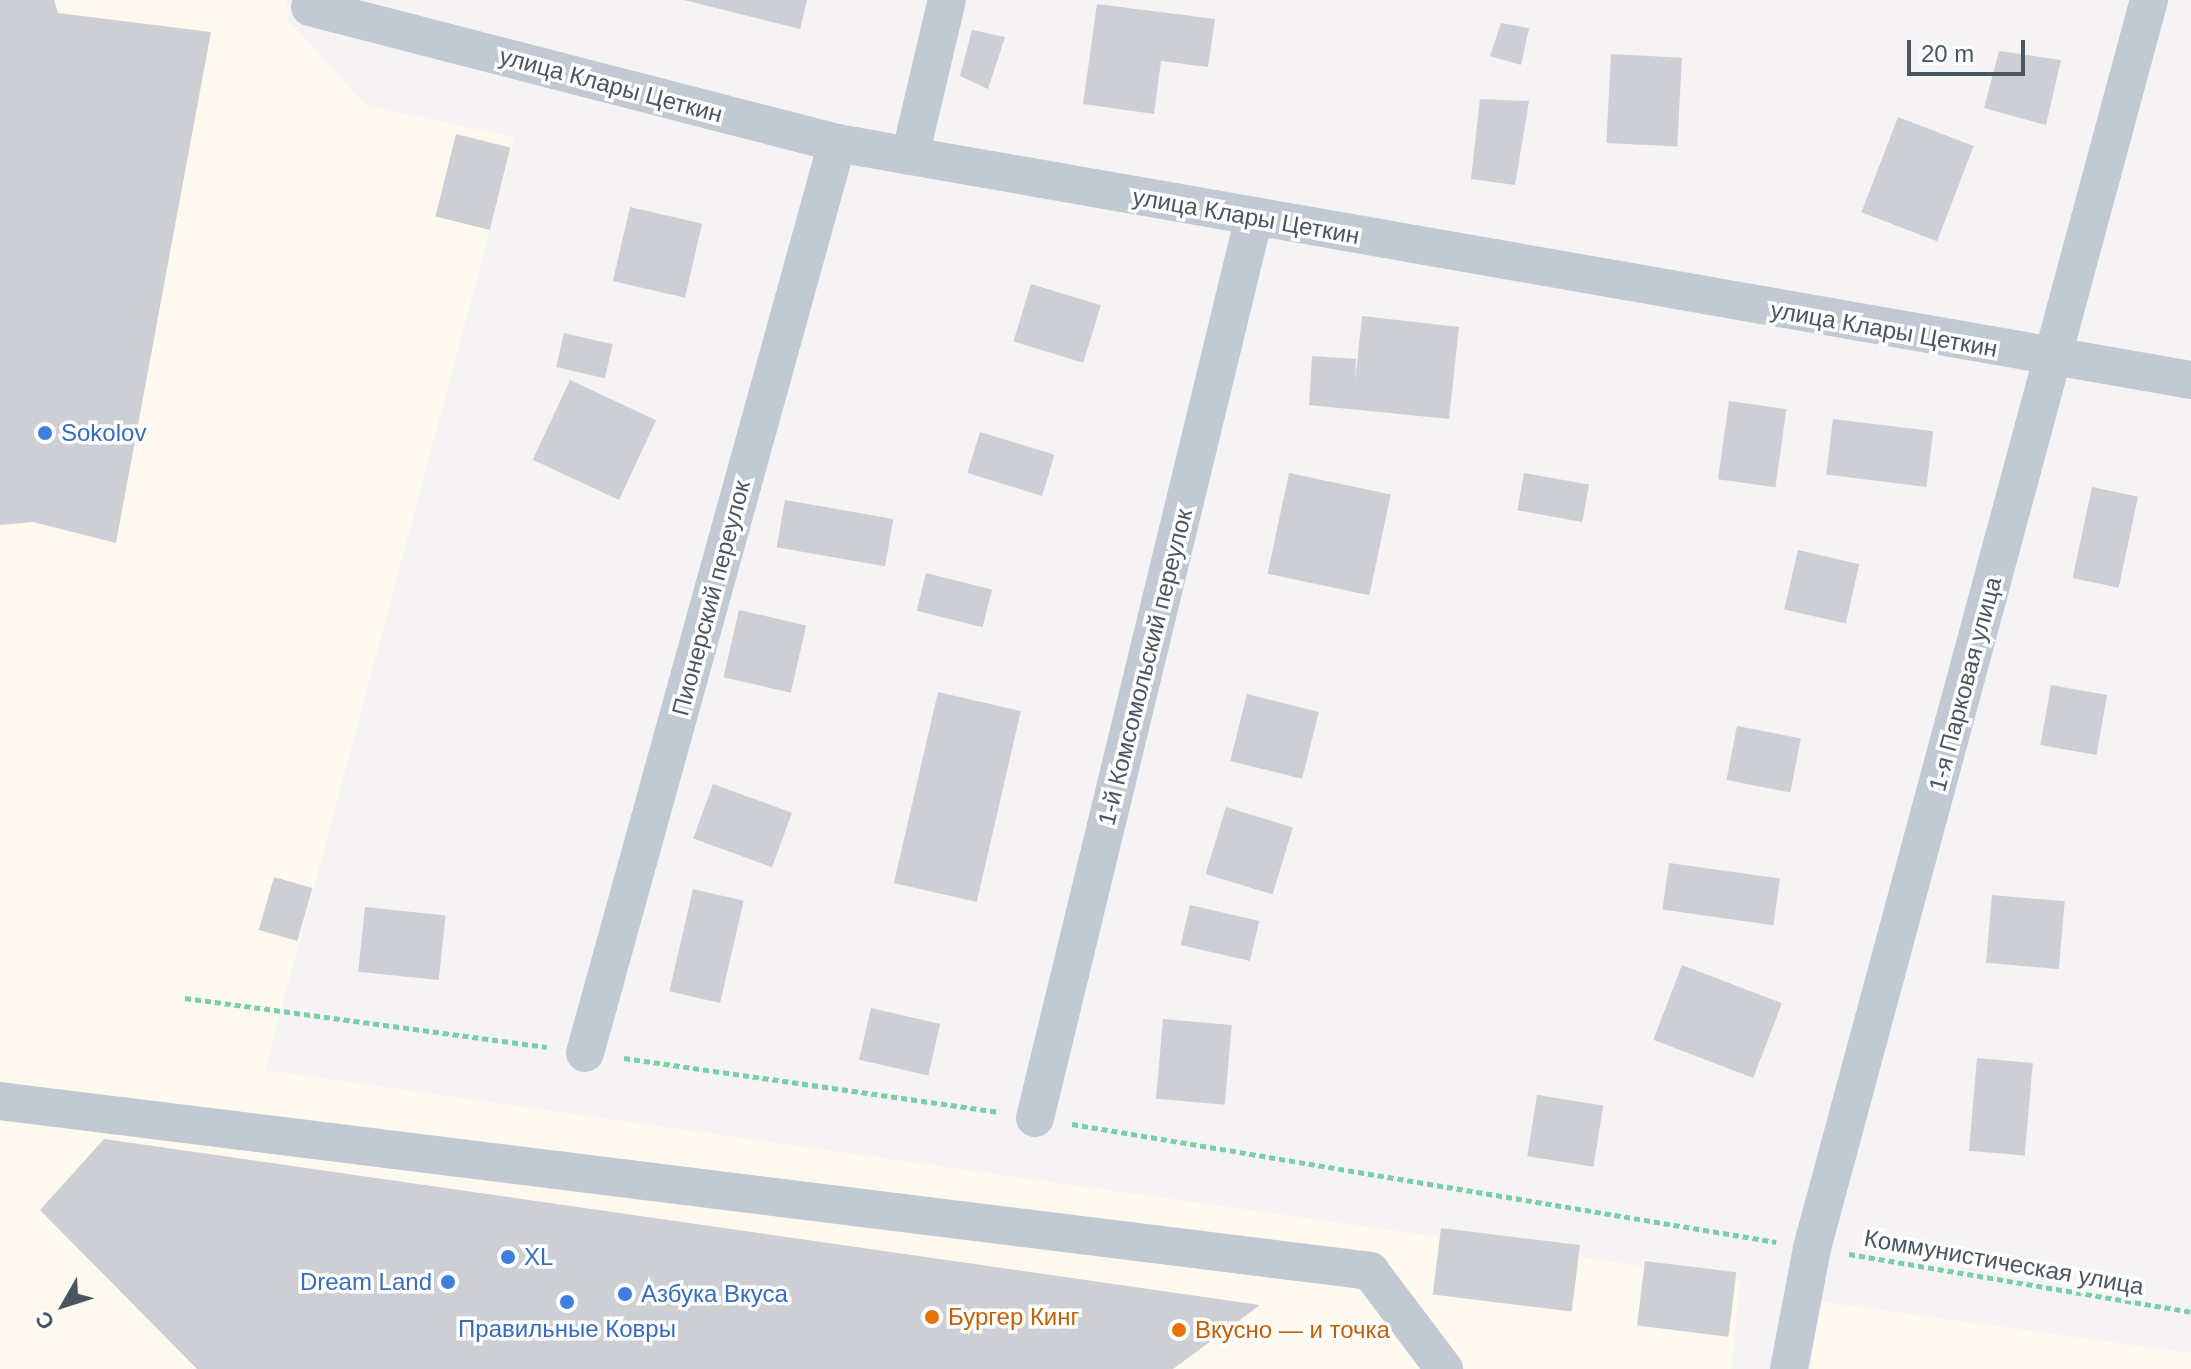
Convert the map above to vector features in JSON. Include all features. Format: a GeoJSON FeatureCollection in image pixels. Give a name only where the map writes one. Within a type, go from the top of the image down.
{"type":"FeatureCollection","features":[{"type":"Feature","properties":{"kind":"street"},"geometry":{"type":"LineString","coordinates":[[910,156],[947,0]]}},
{"type":"Feature","properties":{"kind":"street","name":"1-я Парковая улица"},"geometry":{"type":"LineString","coordinates":[[1789,1369],[1812,1248],[2149,0]]}},
{"type":"Feature","properties":{"kind":"street","name":"улица Клары Цеткин"},"geometry":{"type":"LineString","coordinates":[[310,7],[837,143],[2054,359],[2191,380]]}},
{"type":"Feature","properties":{"kind":"street","name":"Пионерский переулок"},"geometry":{"type":"LineString","coordinates":[[585,1053],[837,143]]}},
{"type":"Feature","properties":{"kind":"street","name":"1-й Комсомольский переулок"},"geometry":{"type":"LineString","coordinates":[[1035,1118],[1254,217]]}},
{"type":"Feature","properties":{"kind":"street"},"geometry":{"type":"LineString","coordinates":[[0,1101],[1370,1271],[1444,1369]]}},
{"type":"Feature","properties":{"kind":"path","name":"Коммунистическая улица"},"geometry":{"type":"LineString","coordinates":[[1812,1248],[2191,1312]]}},
{"type":"Feature","properties":{"kind":"shaded area"},"geometry":{"type":"Polygon","coordinates":[[[0,0],[287,0],[288,20],[366,106],[515,137],[265,1070],[1740,1280],[1731,1369],[0,1369],[0,0]]]}},
{"type":"Feature","properties":{"kind":"shaded area"},"geometry":{"type":"Polygon","coordinates":[[[1817,1301],[2191,1353],[2191,1369],[1811,1369],[1817,1301]]]}},
{"type":"Feature","properties":{"kind":"building"},"geometry":{"type":"Polygon","coordinates":[[[0,0],[54,0],[58,13],[211,32],[116,543],[33,522],[0,525],[0,0]]]}},
{"type":"Feature","properties":{"kind":"building"},"geometry":{"type":"Polygon","coordinates":[[[684,0],[807,0],[800,29],[684,0]]]}},
{"type":"Feature","properties":{"kind":"building"},"geometry":{"type":"Polygon","coordinates":[[[1097,4],[1215,19],[1208,67],[1161,61],[1154,114],[1083,104],[1097,4]]]}},
{"type":"Feature","properties":{"kind":"building"},"geometry":{"type":"Polygon","coordinates":[[[1501,23],[1529,28],[1521,65],[1490,56],[1501,23]]]}},
{"type":"Feature","properties":{"kind":"building"},"geometry":{"type":"Polygon","coordinates":[[[972,30],[1005,37],[988,89],[960,76],[972,30]]]}},
{"type":"Feature","properties":{"kind":"building"},"geometry":{"type":"Polygon","coordinates":[[[1999,51],[2061,60],[2046,125],[1984,108],[1999,51]]]}},
{"type":"Feature","properties":{"kind":"building"},"geometry":{"type":"Polygon","coordinates":[[[1611,54],[1682,58],[1677,147],[1606,143],[1611,54]]]}},
{"type":"Feature","properties":{"kind":"building"},"geometry":{"type":"Polygon","coordinates":[[[1480,99],[1529,101],[1515,185],[1471,179],[1480,99]]]}},
{"type":"Feature","properties":{"kind":"building"},"geometry":{"type":"Polygon","coordinates":[[[1898,117],[1974,146],[1937,241],[1861,212],[1898,117]]]}},
{"type":"Feature","properties":{"kind":"building"},"geometry":{"type":"Polygon","coordinates":[[[456,134],[510,148],[490,230],[435,216],[456,134]]]}},
{"type":"Feature","properties":{"kind":"building"},"geometry":{"type":"Polygon","coordinates":[[[630,207],[702,224],[685,298],[613,281],[630,207]]]}},
{"type":"Feature","properties":{"kind":"building"},"geometry":{"type":"Polygon","coordinates":[[[1031,284],[1101,305],[1083,363],[1013,341],[1031,284]]]}},
{"type":"Feature","properties":{"kind":"building"},"geometry":{"type":"Polygon","coordinates":[[[1362,316],[1459,327],[1449,419],[1309,405],[1312,356],[1356,359],[1355,381],[1362,316]]]}},
{"type":"Feature","properties":{"kind":"building"},"geometry":{"type":"Polygon","coordinates":[[[564,333],[613,344],[605,378],[556,367],[564,333]]]}},
{"type":"Feature","properties":{"kind":"building"},"geometry":{"type":"Polygon","coordinates":[[[570,380],[656,420],[619,500],[533,460],[570,380]]]}},
{"type":"Feature","properties":{"kind":"building"},"geometry":{"type":"Polygon","coordinates":[[[1729,401],[1786,409],[1775,487],[1718,479],[1729,401]]]}},
{"type":"Feature","properties":{"kind":"building"},"geometry":{"type":"Polygon","coordinates":[[[1833,419],[1933,431],[1926,487],[1826,475],[1833,419]]]}},
{"type":"Feature","properties":{"kind":"building"},"geometry":{"type":"Polygon","coordinates":[[[980,432],[1055,455],[1042,496],[967,473],[980,432]]]}},
{"type":"Feature","properties":{"kind":"building"},"geometry":{"type":"Polygon","coordinates":[[[1289,473],[1391,495],[1369,595],[1268,574],[1289,473]]]}},
{"type":"Feature","properties":{"kind":"building"},"geometry":{"type":"Polygon","coordinates":[[[1524,473],[1589,484],[1582,522],[1517,510],[1524,473]]]}},
{"type":"Feature","properties":{"kind":"building"},"geometry":{"type":"Polygon","coordinates":[[[2092,487],[2138,497],[2119,588],[2073,578],[2092,487]]]}},
{"type":"Feature","properties":{"kind":"building"},"geometry":{"type":"Polygon","coordinates":[[[785,500],[893,519],[885,566],[777,547],[785,500]]]}},
{"type":"Feature","properties":{"kind":"building"},"geometry":{"type":"Polygon","coordinates":[[[1798,550],[1859,564],[1846,624],[1784,609],[1798,550]]]}},
{"type":"Feature","properties":{"kind":"building"},"geometry":{"type":"Polygon","coordinates":[[[926,573],[992,589],[983,627],[917,611],[926,573]]]}},
{"type":"Feature","properties":{"kind":"building"},"geometry":{"type":"Polygon","coordinates":[[[739,610],[806,626],[791,693],[723,677],[739,610]]]}},
{"type":"Feature","properties":{"kind":"building"},"geometry":{"type":"Polygon","coordinates":[[[2051,685],[2107,695],[2097,755],[2040,745],[2051,685]]]}},
{"type":"Feature","properties":{"kind":"building"},"geometry":{"type":"Polygon","coordinates":[[[938,692],[1021,711],[977,902],[894,883],[938,692]]]}},
{"type":"Feature","properties":{"kind":"building"},"geometry":{"type":"Polygon","coordinates":[[[1247,694],[1319,712],[1302,779],[1230,761],[1247,694]]]}},
{"type":"Feature","properties":{"kind":"building"},"geometry":{"type":"Polygon","coordinates":[[[1737,726],[1801,738],[1790,792],[1727,780],[1737,726]]]}},
{"type":"Feature","properties":{"kind":"building"},"geometry":{"type":"Polygon","coordinates":[[[713,784],[792,813],[772,867],[693,839],[713,784]]]}},
{"type":"Feature","properties":{"kind":"building"},"geometry":{"type":"Polygon","coordinates":[[[1226,807],[1293,827],[1272,894],[1206,874],[1226,807]]]}},
{"type":"Feature","properties":{"kind":"building"},"geometry":{"type":"Polygon","coordinates":[[[1669,863],[1780,879],[1773,925],[1662,910],[1669,863]]]}},
{"type":"Feature","properties":{"kind":"building"},"geometry":{"type":"Polygon","coordinates":[[[274,877],[312,888],[297,941],[259,930],[274,877]]]}},
{"type":"Feature","properties":{"kind":"building"},"geometry":{"type":"Polygon","coordinates":[[[693,889],[744,901],[720,1003],[669,991],[693,889]]]}},
{"type":"Feature","properties":{"kind":"building"},"geometry":{"type":"Polygon","coordinates":[[[1992,895],[2065,901],[2059,969],[1986,963],[1992,895]]]}},
{"type":"Feature","properties":{"kind":"building"},"geometry":{"type":"Polygon","coordinates":[[[1190,905],[1259,921],[1250,961],[1181,945],[1190,905]]]}},
{"type":"Feature","properties":{"kind":"building"},"geometry":{"type":"Polygon","coordinates":[[[365,907],[446,915],[439,980],[358,972],[365,907]]]}},
{"type":"Feature","properties":{"kind":"building"},"geometry":{"type":"Polygon","coordinates":[[[1682,965],[1782,1003],[1753,1078],[1653,1040],[1682,965]]]}},
{"type":"Feature","properties":{"kind":"building"},"geometry":{"type":"Polygon","coordinates":[[[871,1008],[940,1024],[928,1076],[859,1060],[871,1008]]]}},
{"type":"Feature","properties":{"kind":"building"},"geometry":{"type":"Polygon","coordinates":[[[1163,1019],[1232,1025],[1225,1105],[1156,1099],[1163,1019]]]}},
{"type":"Feature","properties":{"kind":"building"},"geometry":{"type":"Polygon","coordinates":[[[1977,1058],[2033,1063],[2025,1156],[1969,1151],[1977,1058]]]}},
{"type":"Feature","properties":{"kind":"building"},"geometry":{"type":"Polygon","coordinates":[[[1537,1095],[1603,1105],[1593,1167],[1527,1156],[1537,1095]]]}},
{"type":"Feature","properties":{"kind":"building","name":"XL"},"geometry":{"type":"Polygon","coordinates":[[[104,1139],[1260,1305],[1173,1369],[197,1369],[40,1210],[104,1139]]]}},
{"type":"Feature","properties":{"kind":"building"},"geometry":{"type":"Polygon","coordinates":[[[1441,1228],[1580,1245],[1572,1312],[1433,1295],[1441,1228]]]}},
{"type":"Feature","properties":{"kind":"building"},"geometry":{"type":"Polygon","coordinates":[[[1645,1261],[1736,1272],[1728,1337],[1637,1326],[1645,1261]]]}},
{"type":"Feature","properties":{"kind":"place","name":"Sokolov"},"geometry":{"type":"Point","coordinates":[45,433]}},
{"type":"Feature","properties":{"kind":"place","name":"XL"},"geometry":{"type":"Point","coordinates":[508,1257]}},
{"type":"Feature","properties":{"kind":"place","name":"Dream Land"},"geometry":{"type":"Point","coordinates":[448,1282]}},
{"type":"Feature","properties":{"kind":"place","name":"Азбука Вкуса"},"geometry":{"type":"Point","coordinates":[625,1294]}},
{"type":"Feature","properties":{"kind":"place","name":"Правильные Ковры"},"geometry":{"type":"Point","coordinates":[567,1302]}},
{"type":"Feature","properties":{"kind":"place","name":"Бургер Кинг"},"geometry":{"type":"Point","coordinates":[932,1317]}},
{"type":"Feature","properties":{"kind":"place","name":"Вкусно — и точка"},"geometry":{"type":"Point","coordinates":[1179,1330]}}]}
